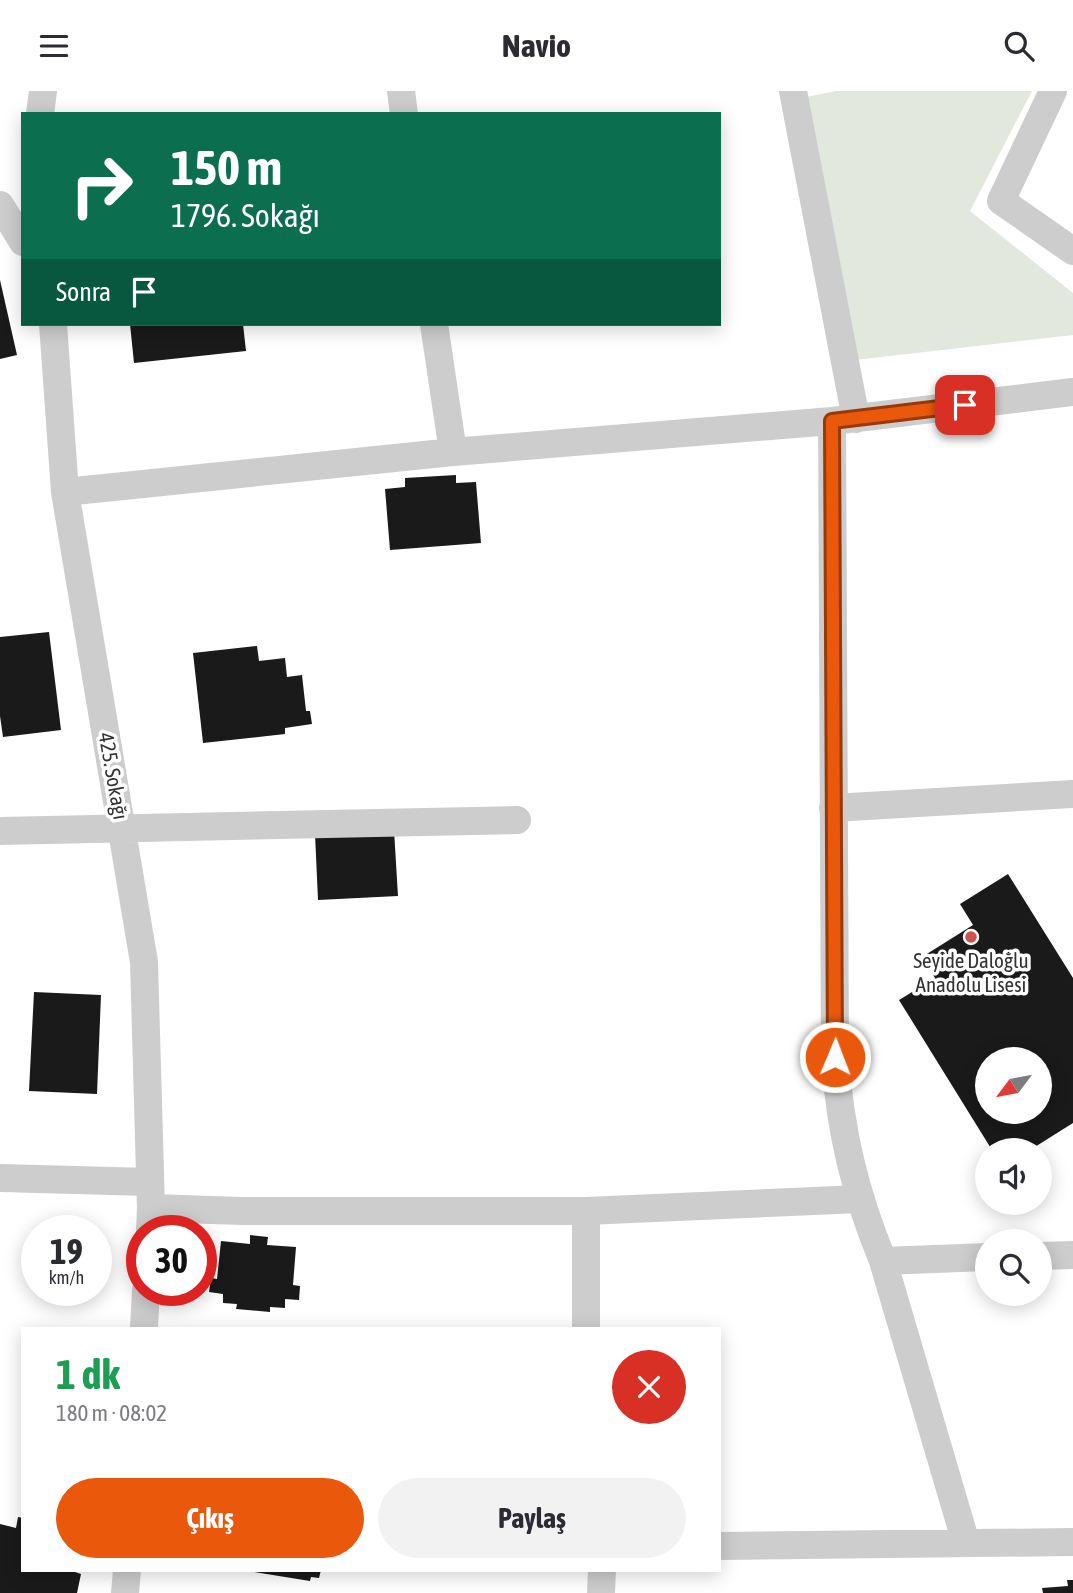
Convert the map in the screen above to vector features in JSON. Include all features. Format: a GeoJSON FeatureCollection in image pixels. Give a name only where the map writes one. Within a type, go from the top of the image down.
{"type":"FeatureCollection","features":[{"type":"Feature","properties":{"kind":"street"},"geometry":{"type":"LineString","coordinates":[[40,112],[43,91]]}},
{"type":"Feature","properties":{"kind":"street"},"geometry":{"type":"LineString","coordinates":[[401,91],[404,112]]}},
{"type":"Feature","properties":{"kind":"street"},"geometry":{"type":"LineString","coordinates":[[793,91],[844,420],[833,808],[835,1057],[838,1097],[844,1137],[860,1199],[883,1261],[966,1543]]}},
{"type":"Feature","properties":{"kind":"street"},"geometry":{"type":"LineString","coordinates":[[1053,91],[1001,201],[1073,251]]}},
{"type":"Feature","properties":{"kind":"street"},"geometry":{"type":"LineString","coordinates":[[0,205],[21,239]]}},
{"type":"Feature","properties":{"kind":"street","name":"425. Sokağı"},"geometry":{"type":"LineString","coordinates":[[53,326],[65,492],[144,962],[151,1207]]}},
{"type":"Feature","properties":{"kind":"street"},"geometry":{"type":"LineString","coordinates":[[434,326],[453,452]]}},
{"type":"Feature","properties":{"kind":"street"},"geometry":{"type":"LineString","coordinates":[[65,492],[453,452],[844,420],[1073,391]]}},
{"type":"Feature","properties":{"kind":"street"},"geometry":{"type":"LineString","coordinates":[[833,808],[1073,793]]}},
{"type":"Feature","properties":{"kind":"street"},"geometry":{"type":"LineString","coordinates":[[0,831],[517,820]]}},
{"type":"Feature","properties":{"kind":"street"},"geometry":{"type":"LineString","coordinates":[[0,1178],[151,1207],[242,1211],[586,1211],[860,1199]]}},
{"type":"Feature","properties":{"kind":"street"},"geometry":{"type":"LineString","coordinates":[[586,1211],[586,1327]]}},
{"type":"Feature","properties":{"kind":"street"},"geometry":{"type":"LineString","coordinates":[[1052,1256],[1073,1255]]}},
{"type":"Feature","properties":{"kind":"street"},"geometry":{"type":"LineString","coordinates":[[883,1261],[975,1257]]}},
{"type":"Feature","properties":{"kind":"street"},"geometry":{"type":"LineString","coordinates":[[144,1327],[145,1306]]}},
{"type":"Feature","properties":{"kind":"street"},"geometry":{"type":"LineString","coordinates":[[721,1546],[1073,1542]]}},
{"type":"Feature","properties":{"kind":"street"},"geometry":{"type":"LineString","coordinates":[[125,1593],[127,1572]]}},
{"type":"Feature","properties":{"kind":"street"},"geometry":{"type":"LineString","coordinates":[[601,1593],[603,1572]]}},
{"type":"Feature","properties":{"kind":"shaded area"},"geometry":{"type":"Polygon","coordinates":[[[836,91],[1032,91],[970,211],[1073,293],[1073,335],[855,360],[796,99],[836,91]]]}},
{"type":"Feature","properties":{"kind":"building"},"geometry":{"type":"Polygon","coordinates":[[[0,280],[17,355],[0,359],[0,280]]]}},
{"type":"Feature","properties":{"kind":"building"},"geometry":{"type":"Polygon","coordinates":[[[130,326],[243,326],[246,351],[134,363],[130,326]]]}},
{"type":"Feature","properties":{"kind":"building"},"geometry":{"type":"Polygon","coordinates":[[[456,475],[456,483],[476,482],[481,543],[390,550],[385,489],[405,487],[405,478],[456,475]]]}},
{"type":"Feature","properties":{"kind":"building"},"geometry":{"type":"Polygon","coordinates":[[[49,632],[61,730],[3,737],[0,716],[0,637],[49,632]]]}},
{"type":"Feature","properties":{"kind":"building"},"geometry":{"type":"Polygon","coordinates":[[[257,646],[259,661],[285,658],[287,677],[302,675],[306,711],[310,711],[312,724],[285,728],[285,734],[203,743],[193,653],[257,646]]]}},
{"type":"Feature","properties":{"kind":"building"},"geometry":{"type":"Polygon","coordinates":[[[394,830],[398,896],[318,900],[315,834],[394,830]]]}},
{"type":"Feature","properties":{"kind":"building"},"geometry":{"type":"Polygon","coordinates":[[[1008,874],[1073,978],[1073,1123],[1049,1138],[985,1138],[976,1124],[1052,1124],[1052,1047],[975,1047],[975,1123],[899,1000],[935,978],[922,957],[973,925],[960,904],[1008,874]]]}},
{"type":"Feature","properties":{"kind":"building"},"geometry":{"type":"Polygon","coordinates":[[[34,992],[101,995],[97,1094],[29,1091],[34,992]]]}},
{"type":"Feature","properties":{"kind":"building"},"geometry":{"type":"Polygon","coordinates":[[[250,1235],[268,1237],[267,1245],[296,1247],[293,1285],[300,1286],[299,1300],[285,1299],[285,1308],[270,1307],[270,1312],[236,1309],[237,1304],[223,1303],[223,1294],[217,1293],[221,1241],[250,1244],[250,1235]]]}},
{"type":"Feature","properties":{"kind":"building"},"geometry":{"type":"Polygon","coordinates":[[[18,1517],[21,1518],[21,1572],[81,1574],[77,1593],[0,1593],[0,1524],[16,1528],[18,1517]]]}},
{"type":"Feature","properties":{"kind":"building"},"geometry":{"type":"Polygon","coordinates":[[[254,1572],[320,1572],[319,1578],[311,1577],[310,1581],[254,1572]]]}},
{"type":"Feature","properties":{"kind":"building"},"geometry":{"type":"Polygon","coordinates":[[[1067,1580],[1073,1580],[1073,1593],[1043,1593],[1042,1588],[1068,1586],[1067,1580]]]}},
{"type":"Feature","properties":{"kind":"place","name":"Seyide Daloğlu Anadolu Lisesi"},"geometry":{"type":"Point","coordinates":[971,937]}},
{"type":"Feature","properties":{"kind":"route"},"geometry":{"type":"LineString","coordinates":[[835,1057],[832,421],[965,405]]}}]}
